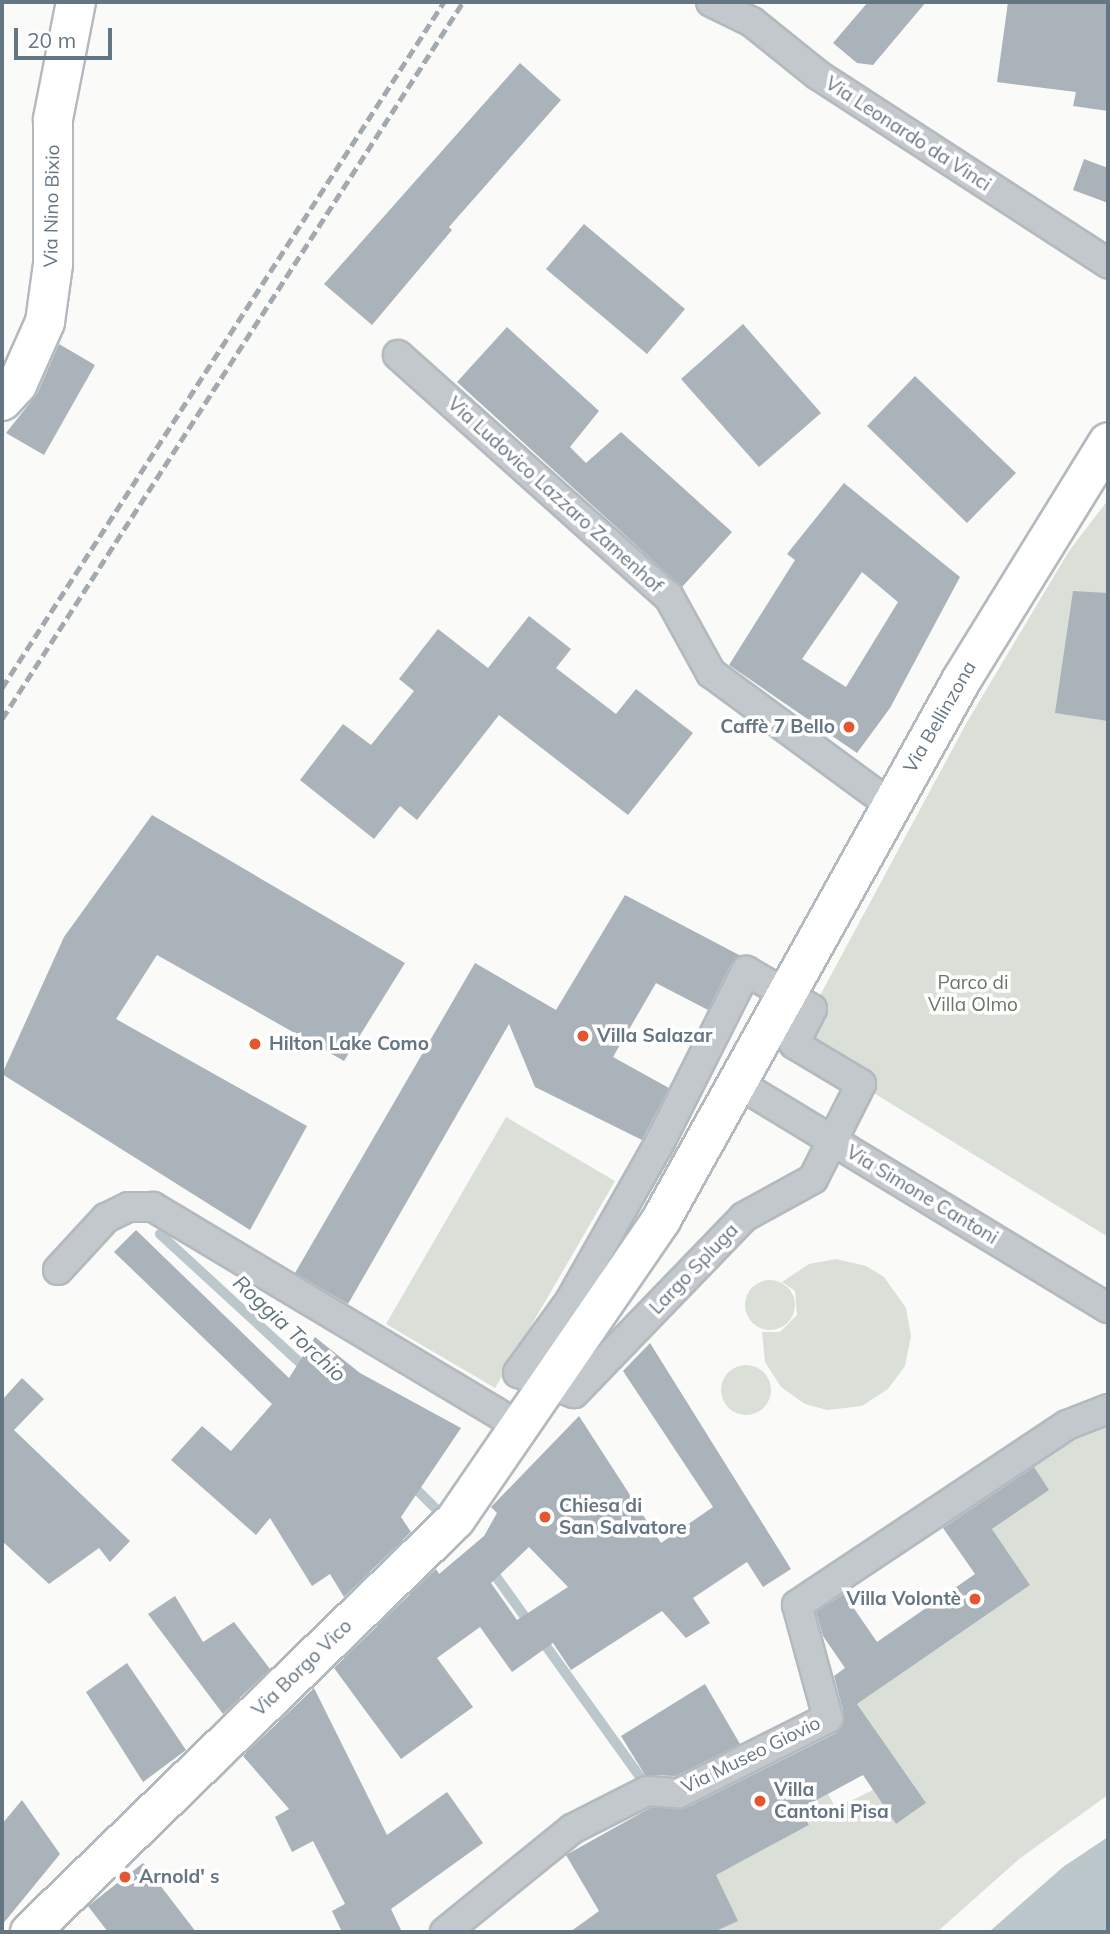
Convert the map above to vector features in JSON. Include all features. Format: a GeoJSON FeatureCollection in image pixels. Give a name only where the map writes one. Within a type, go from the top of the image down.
{"type":"FeatureCollection","features":[{"type":"Feature","properties":{"kind":"main road","name":"Via Nino Bixio"},"geometry":{"type":"LineString","coordinates":[[2,401],[17,385],[45,322],[53,264],[53,118],[76,2]]}},
{"type":"Feature","properties":{"kind":"main road","name":"Via Bellinzona"},"geometry":{"type":"LineString","coordinates":[[785,993],[998,618],[1107,446]]}},
{"type":"Feature","properties":{"kind":"main road"},"geometry":{"type":"LineString","coordinates":[[551,1385],[661,1220],[785,993]]}},
{"type":"Feature","properties":{"kind":"main road","name":"Via Borgo Vico"},"geometry":{"type":"LineString","coordinates":[[30,1932],[455,1520],[551,1385]]}},
{"type":"Feature","properties":{"kind":"street","name":"Via Leonardo da Vinci"},"geometry":{"type":"LineString","coordinates":[[710,2],[752,22],[818,75],[1108,263]]}},
{"type":"Feature","properties":{"kind":"street","name":"Via Ludovico Lazzaro Zamenhof"},"geometry":{"type":"LineString","coordinates":[[398,355],[669,597],[710,673],[891,804]]}},
{"type":"Feature","properties":{"kind":"street","name":"Largo Spluga"},"geometry":{"type":"LineString","coordinates":[[746,971],[813,1009],[794,1044],[861,1084],[832,1140],[813,1179],[744,1217],[574,1393],[518,1373],[570,1301],[659,1144],[746,971]]}},
{"type":"Feature","properties":{"kind":"street","name":"Via Simone Cantoni"},"geometry":{"type":"LineString","coordinates":[[736,1082],[1108,1308]]}},
{"type":"Feature","properties":{"kind":"street"},"geometry":{"type":"LineString","coordinates":[[58,1270],[106,1218],[129,1207],[153,1206],[520,1427]]}},
{"type":"Feature","properties":{"kind":"street","name":"Via Museo Giovio"},"geometry":{"type":"LineString","coordinates":[[445,1932],[572,1829],[647,1791],[679,1793],[828,1718],[797,1605],[1067,1425],[1108,1409]]}},
{"type":"Feature","properties":{"kind":"green space","name":"Parco di Villa Olmo"},"geometry":{"type":"Polygon","coordinates":[[[1108,500],[1108,1237],[794,1044],[967,722],[1069,551],[1108,500]]]}},
{"type":"Feature","properties":{"kind":"green space"},"geometry":{"type":"Polygon","coordinates":[[[506,1117],[615,1181],[495,1388],[386,1324],[506,1117]]]}},
{"type":"Feature","properties":{"kind":"green space"},"geometry":{"type":"Polygon","coordinates":[[[836,1259],[866,1266],[884,1277],[906,1308],[911,1336],[905,1366],[888,1389],[862,1406],[827,1410],[805,1404],[781,1387],[765,1362],[762,1332],[780,1332],[797,1315],[795,1291],[782,1282],[809,1264],[836,1259]]]}},
{"type":"Feature","properties":{"kind":"green space"},"geometry":{"type":"Polygon","coordinates":[[[770,1280],[788,1287],[795,1305],[788,1323],[770,1330],[752,1323],[745,1305],[752,1287],[770,1280]]]}},
{"type":"Feature","properties":{"kind":"green space"},"geometry":{"type":"Polygon","coordinates":[[[746,1365],[764,1372],[771,1390],[764,1408],[746,1415],[728,1408],[721,1390],[728,1372],[746,1365]]]}},
{"type":"Feature","properties":{"kind":"green space"},"geometry":{"type":"Polygon","coordinates":[[[1108,1419],[1108,1795],[1019,1859],[937,1932],[714,1932],[737,1921],[708,1860],[731,1867],[809,1825],[800,1809],[828,1794],[836,1808],[873,1790],[896,1824],[925,1804],[857,1704],[1030,1585],[992,1529],[1048,1490],[1030,1463],[1075,1433],[1108,1419]]]}},
{"type":"Feature","properties":{"kind":"shaded area"},"geometry":{"type":"Polygon","coordinates":[[[1108,1837],[1108,1932],[989,1932],[1063,1867],[1108,1837]]]}},
{"type":"Feature","properties":{"kind":"building"},"geometry":{"type":"Polygon","coordinates":[[[868,2],[926,2],[873,65],[857,63],[833,43],[868,2]]]}},
{"type":"Feature","properties":{"kind":"building"},"geometry":{"type":"Polygon","coordinates":[[[1008,2],[1108,2],[1108,111],[1073,106],[1076,92],[997,82],[1008,2]]]}},
{"type":"Feature","properties":{"kind":"building"},"geometry":{"type":"Polygon","coordinates":[[[520,63],[561,100],[449,227],[452,230],[372,325],[324,284],[520,63]]]}},
{"type":"Feature","properties":{"kind":"building"},"geometry":{"type":"Polygon","coordinates":[[[1084,159],[1108,168],[1108,203],[1073,190],[1084,159]]]}},
{"type":"Feature","properties":{"kind":"building"},"geometry":{"type":"Polygon","coordinates":[[[584,224],[685,309],[647,354],[546,269],[584,224]]]}},
{"type":"Feature","properties":{"kind":"building"},"geometry":{"type":"Polygon","coordinates":[[[743,324],[821,413],[759,467],[681,379],[743,324]]]}},
{"type":"Feature","properties":{"kind":"building"},"geometry":{"type":"Polygon","coordinates":[[[507,327],[599,411],[570,447],[586,463],[621,432],[732,532],[682,587],[457,382],[507,327]]]}},
{"type":"Feature","properties":{"kind":"building"},"geometry":{"type":"Polygon","coordinates":[[[59,344],[95,365],[44,455],[6,433],[37,394],[59,344]]]}},
{"type":"Feature","properties":{"kind":"building"},"geometry":{"type":"Polygon","coordinates":[[[915,376],[1016,473],[967,523],[867,426],[915,376]]]}},
{"type":"Feature","properties":{"kind":"building"},"geometry":{"type":"Polygon","coordinates":[[[844,483],[960,577],[890,708],[857,753],[729,665],[795,560],[787,554],[844,483]],[[862,572],[802,659],[846,687],[898,602],[862,572]]]}},
{"type":"Feature","properties":{"kind":"building"},"geometry":{"type":"Polygon","coordinates":[[[1073,591],[1108,593],[1108,721],[1055,713],[1073,591]]]}},
{"type":"Feature","properties":{"kind":"building"},"geometry":{"type":"Polygon","coordinates":[[[529,616],[571,649],[556,668],[616,714],[636,689],[693,733],[628,815],[499,715],[417,820],[400,806],[374,839],[300,780],[343,724],[371,745],[414,691],[399,679],[438,629],[488,668],[529,616]]]}},
{"type":"Feature","properties":{"kind":"building"},"geometry":{"type":"Polygon","coordinates":[[[152,815],[405,963],[344,1061],[157,955],[116,1019],[307,1126],[250,1230],[2,1074],[64,937],[152,815]]]}},
{"type":"Feature","properties":{"kind":"building"},"geometry":{"type":"Polygon","coordinates":[[[625,895],[741,956],[731,964],[708,1010],[656,983],[613,1057],[669,1088],[642,1140],[535,1087],[509,1024],[348,1304],[295,1273],[475,963],[556,1010],[625,895]]]}},
{"type":"Feature","properties":{"kind":"building"},"geometry":{"type":"Polygon","coordinates":[[[136,1230],[289,1378],[315,1337],[360,1373],[461,1428],[401,1517],[411,1532],[344,1597],[330,1574],[312,1586],[270,1518],[256,1535],[171,1460],[202,1426],[231,1451],[272,1404],[114,1252],[136,1230]]]}},
{"type":"Feature","properties":{"kind":"building"},"geometry":{"type":"Polygon","coordinates":[[[650,1343],[791,1569],[763,1587],[747,1562],[693,1598],[710,1623],[686,1638],[662,1611],[571,1670],[553,1643],[512,1672],[480,1627],[437,1658],[473,1707],[401,1759],[334,1668],[436,1569],[439,1574],[484,1536],[497,1513],[491,1507],[579,1416],[661,1543],[713,1507],[623,1371],[650,1343]],[[529,1547],[491,1583],[517,1620],[568,1587],[529,1547]]]}},
{"type":"Feature","properties":{"kind":"building"},"geometry":{"type":"Polygon","coordinates":[[[22,1378],[44,1399],[14,1430],[130,1541],[110,1562],[99,1548],[49,1584],[2,1541],[2,1400],[22,1378]]]}},
{"type":"Feature","properties":{"kind":"building"},"geometry":{"type":"Polygon","coordinates":[[[1034,1467],[1049,1490],[992,1529],[1030,1585],[857,1704],[926,1803],[896,1824],[863,1775],[800,1809],[809,1825],[716,1875],[738,1921],[714,1932],[570,1932],[599,1911],[566,1855],[650,1808],[686,1808],[836,1733],[844,1714],[834,1676],[845,1668],[823,1636],[816,1612],[844,1594],[877,1642],[975,1574],[943,1528],[1034,1467]]]}},
{"type":"Feature","properties":{"kind":"building"},"geometry":{"type":"Polygon","coordinates":[[[175,1596],[203,1642],[234,1622],[270,1669],[223,1714],[148,1614],[175,1596]]]}},
{"type":"Feature","properties":{"kind":"building"},"geometry":{"type":"Polygon","coordinates":[[[127,1663],[186,1750],[143,1782],[86,1692],[127,1663]]]}},
{"type":"Feature","properties":{"kind":"building"},"geometry":{"type":"Polygon","coordinates":[[[705,1684],[740,1744],[676,1776],[645,1775],[621,1736],[705,1684]]]}},
{"type":"Feature","properties":{"kind":"building"},"geometry":{"type":"Polygon","coordinates":[[[314,1688],[387,1835],[447,1792],[483,1843],[391,1909],[402,1932],[342,1932],[332,1911],[345,1904],[313,1841],[292,1852],[275,1817],[289,1809],[243,1756],[314,1688]]]}},
{"type":"Feature","properties":{"kind":"building"},"geometry":{"type":"Polygon","coordinates":[[[22,1800],[60,1854],[2,1925],[2,1824],[22,1800]]]}},
{"type":"Feature","properties":{"kind":"building"},"geometry":{"type":"Polygon","coordinates":[[[143,1863],[196,1932],[108,1932],[88,1906],[143,1863]]]}},
{"type":"Feature","properties":{"kind":"waterway","name":"Roggia Torchio"},"geometry":{"type":"LineString","coordinates":[[160,1234],[309,1371]]}},
{"type":"Feature","properties":{"kind":"waterway","name":"Roggia Torchio"},"geometry":{"type":"LineString","coordinates":[[410,1483],[442,1515]]}},
{"type":"Feature","properties":{"kind":"waterway","name":"Roggia Torchio"},"geometry":{"type":"LineString","coordinates":[[490,1568],[530,1624]]}},
{"type":"Feature","properties":{"kind":"waterway","name":"Roggia Torchio"},"geometry":{"type":"LineString","coordinates":[[541,1639],[646,1785]]}},
{"type":"Feature","properties":{"kind":"railway"},"geometry":{"type":"LineString","coordinates":[[2,688],[444,2]]}},
{"type":"Feature","properties":{"kind":"railway"},"geometry":{"type":"LineString","coordinates":[[2,719],[463,2]]}},
{"type":"Feature","properties":{"kind":"place","name":"Caffè 7 Bello"},"geometry":{"type":"Point","coordinates":[849,727]}},
{"type":"Feature","properties":{"kind":"place","name":"Villa Salazar"},"geometry":{"type":"Point","coordinates":[583,1036]}},
{"type":"Feature","properties":{"kind":"place","name":"Hilton Lake Como"},"geometry":{"type":"Point","coordinates":[255,1044]}},
{"type":"Feature","properties":{"kind":"place","name":"Chiesa di San Salvatore"},"geometry":{"type":"Point","coordinates":[545,1517]}},
{"type":"Feature","properties":{"kind":"place","name":"Villa Volontè"},"geometry":{"type":"Point","coordinates":[975,1599]}},
{"type":"Feature","properties":{"kind":"place","name":"Villa Cantoni Pisa"},"geometry":{"type":"Point","coordinates":[760,1801]}},
{"type":"Feature","properties":{"kind":"place","name":"Arnold' s"},"geometry":{"type":"Point","coordinates":[125,1877]}}]}
